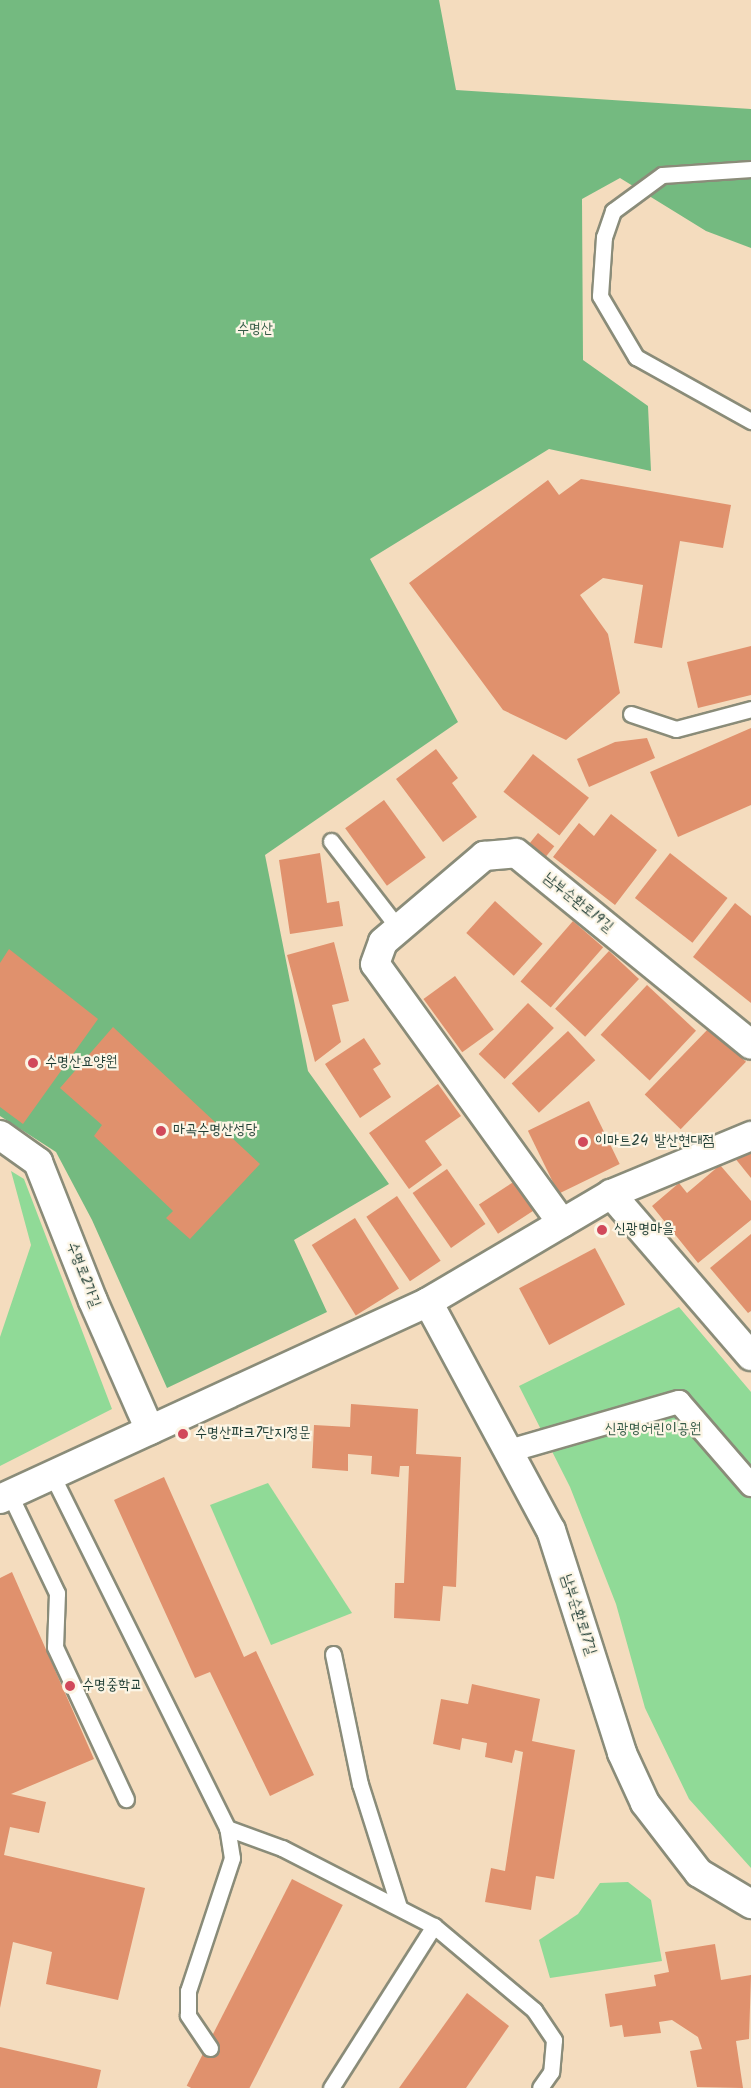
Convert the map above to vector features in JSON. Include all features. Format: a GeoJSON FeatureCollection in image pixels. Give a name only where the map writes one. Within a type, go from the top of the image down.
{"type":"FeatureCollection","features":[{"type":"Feature","properties":{"kind":"street","name":"남부순환로19길"},"geometry":{"type":"LineString","coordinates":[[562,1223],[375,964],[383,942],[484,856],[516,853],[751,1045]]}},
{"type":"Feature","properties":{"kind":"street","name":"수명로2가길"},"geometry":{"type":"LineString","coordinates":[[0,1135],[38,1162],[93,1301],[150,1430]]}},
{"type":"Feature","properties":{"kind":"street"},"geometry":{"type":"LineString","coordinates":[[5,1497],[428,1302],[611,1194],[751,1136]]}},
{"type":"Feature","properties":{"kind":"street"},"geometry":{"type":"LineString","coordinates":[[611,1194],[751,1356]]}},
{"type":"Feature","properties":{"kind":"street","name":"남부순환로17길"},"geometry":{"type":"LineString","coordinates":[[428,1302],[551,1530],[622,1753],[645,1803],[699,1873],[751,1904]]}},
{"type":"Feature","properties":{"kind":"street"},"geometry":{"type":"LineString","coordinates":[[509,1451],[679,1402],[751,1485]]}},
{"type":"Feature","properties":{"kind":"lane"},"geometry":{"type":"LineString","coordinates":[[751,169],[662,175],[614,211],[604,237],[600,296],[636,357],[751,421]]}},
{"type":"Feature","properties":{"kind":"lane"},"geometry":{"type":"LineString","coordinates":[[631,714],[676,729],[751,709]]}},
{"type":"Feature","properties":{"kind":"lane"},"geometry":{"type":"LineString","coordinates":[[331,841],[399,928]]}},
{"type":"Feature","properties":{"kind":"lane"},"geometry":{"type":"LineString","coordinates":[[52,1475],[227,1828],[232,1858],[188,1991],[188,2015],[210,2048]]}},
{"type":"Feature","properties":{"kind":"lane"},"geometry":{"type":"LineString","coordinates":[[5,1497],[57,1593],[55,1647],[126,1799]]}},
{"type":"Feature","properties":{"kind":"lane"},"geometry":{"type":"LineString","coordinates":[[333,1654],[360,1784],[399,1907]]}},
{"type":"Feature","properties":{"kind":"lane"},"geometry":{"type":"LineString","coordinates":[[227,1828],[282,1848],[434,1926],[534,2010],[554,2040],[551,2072],[540,2088]]}},
{"type":"Feature","properties":{"kind":"lane"},"geometry":{"type":"LineString","coordinates":[[331,2088],[434,1926]]}},
{"type":"Feature","properties":{"kind":"green space","name":"수명산"},"geometry":{"type":"Polygon","coordinates":[[[0,0],[439,0],[456,90],[751,109],[751,248],[706,231],[620,178],[582,199],[583,360],[648,406],[651,471],[549,449],[370,559],[458,722],[265,855],[308,1071],[389,1184],[294,1240],[327,1312],[167,1388],[92,1220],[56,1152],[0,1116],[0,0]]]}},
{"type":"Feature","properties":{"kind":"green space"},"geometry":{"type":"Polygon","coordinates":[[[11,1171],[24,1179],[112,1409],[0,1466],[0,1337],[31,1245],[11,1171]]]}},
{"type":"Feature","properties":{"kind":"green space","name":"신광명어린이공원"},"geometry":{"type":"Polygon","coordinates":[[[679,1307],[751,1392],[751,1868],[689,1799],[645,1708],[616,1604],[570,1487],[519,1386],[679,1307]]]}},
{"type":"Feature","properties":{"kind":"green space"},"geometry":{"type":"Polygon","coordinates":[[[268,1483],[352,1613],[271,1645],[210,1505],[268,1483]]]}},
{"type":"Feature","properties":{"kind":"green space"},"geometry":{"type":"Polygon","coordinates":[[[628,1882],[651,1900],[662,1961],[550,1978],[539,1940],[578,1914],[600,1883],[628,1882]]]}},
{"type":"Feature","properties":{"kind":"building"},"geometry":{"type":"Polygon","coordinates":[[[581,479],[731,505],[723,548],[680,541],[662,648],[634,643],[643,585],[603,578],[580,595],[608,634],[620,693],[566,740],[503,710],[409,583],[548,480],[559,495],[581,479]]]}},
{"type":"Feature","properties":{"kind":"building"},"geometry":{"type":"Polygon","coordinates":[[[751,646],[751,695],[698,708],[687,662],[751,646]]]}},
{"type":"Feature","properties":{"kind":"building"},"geometry":{"type":"Polygon","coordinates":[[[751,728],[751,805],[678,837],[650,772],[751,728]]]}},
{"type":"Feature","properties":{"kind":"building"},"geometry":{"type":"Polygon","coordinates":[[[647,738],[655,758],[589,787],[577,759],[615,742],[647,738]]]}},
{"type":"Feature","properties":{"kind":"building"},"geometry":{"type":"Polygon","coordinates":[[[436,749],[458,778],[452,783],[477,817],[443,842],[396,779],[436,749]]]}},
{"type":"Feature","properties":{"kind":"building"},"geometry":{"type":"Polygon","coordinates":[[[533,754],[589,798],[559,836],[503,792],[533,754]]]}},
{"type":"Feature","properties":{"kind":"building"},"geometry":{"type":"Polygon","coordinates":[[[384,800],[426,857],[387,886],[345,828],[384,800]]]}},
{"type":"Feature","properties":{"kind":"building"},"geometry":{"type":"Polygon","coordinates":[[[611,814],[657,850],[615,905],[553,857],[579,823],[594,836],[611,814]]]}},
{"type":"Feature","properties":{"kind":"building"},"geometry":{"type":"Polygon","coordinates":[[[538,833],[554,846],[542,862],[525,849],[538,833]]]}},
{"type":"Feature","properties":{"kind":"building"},"geometry":{"type":"Polygon","coordinates":[[[320,853],[327,903],[339,901],[343,926],[290,934],[279,860],[320,853]]]}},
{"type":"Feature","properties":{"kind":"building"},"geometry":{"type":"Polygon","coordinates":[[[670,853],[728,898],[692,943],[635,898],[670,853]]]}},
{"type":"Feature","properties":{"kind":"building"},"geometry":{"type":"Polygon","coordinates":[[[495,901],[543,944],[514,976],[466,933],[495,901]]]}},
{"type":"Feature","properties":{"kind":"building"},"geometry":{"type":"Polygon","coordinates":[[[735,903],[751,916],[751,1003],[693,957],[735,903]]]}},
{"type":"Feature","properties":{"kind":"building"},"geometry":{"type":"Polygon","coordinates":[[[573,921],[603,947],[551,1008],[521,981],[573,921]]]}},
{"type":"Feature","properties":{"kind":"building"},"geometry":{"type":"Polygon","coordinates":[[[334,942],[349,1001],[332,1005],[341,1042],[315,1062],[287,955],[334,942]]]}},
{"type":"Feature","properties":{"kind":"building","name":"수명산요양원"},"geometry":{"type":"Polygon","coordinates":[[[9,949],[98,1019],[23,1124],[0,1107],[0,963],[9,949]]]}},
{"type":"Feature","properties":{"kind":"building"},"geometry":{"type":"Polygon","coordinates":[[[609,951],[639,979],[585,1037],[555,1009],[609,951]]]}},
{"type":"Feature","properties":{"kind":"building"},"geometry":{"type":"Polygon","coordinates":[[[455,976],[494,1029],[462,1052],[423,999],[455,976]]]}},
{"type":"Feature","properties":{"kind":"building"},"geometry":{"type":"Polygon","coordinates":[[[647,985],[696,1031],[650,1080],[601,1035],[647,985]]]}},
{"type":"Feature","properties":{"kind":"building"},"geometry":{"type":"Polygon","coordinates":[[[528,1003],[554,1028],[505,1079],[479,1054],[528,1003]]]}},
{"type":"Feature","properties":{"kind":"building","name":"마곡수명산성당"},"geometry":{"type":"Polygon","coordinates":[[[113,1027],[260,1164],[190,1239],[166,1218],[173,1211],[94,1136],[102,1125],[60,1088],[113,1027]]]}},
{"type":"Feature","properties":{"kind":"building"},"geometry":{"type":"Polygon","coordinates":[[[710,1027],[746,1062],[681,1129],[645,1095],[710,1027]]]}},
{"type":"Feature","properties":{"kind":"building"},"geometry":{"type":"Polygon","coordinates":[[[568,1031],[595,1060],[539,1113],[512,1084],[568,1031]]]}},
{"type":"Feature","properties":{"kind":"building"},"geometry":{"type":"Polygon","coordinates":[[[364,1038],[381,1064],[373,1069],[391,1097],[360,1118],[325,1064],[364,1038]]]}},
{"type":"Feature","properties":{"kind":"building"},"geometry":{"type":"Polygon","coordinates":[[[438,1084],[461,1116],[425,1141],[442,1165],[409,1189],[369,1133],[438,1084]]]}},
{"type":"Feature","properties":{"kind":"building"},"geometry":{"type":"Polygon","coordinates":[[[589,1101],[620,1164],[559,1194],[528,1131],[589,1101]]]}},
{"type":"Feature","properties":{"kind":"building"},"geometry":{"type":"Polygon","coordinates":[[[751,1151],[751,1178],[734,1157],[751,1151]]]}},
{"type":"Feature","properties":{"kind":"building"},"geometry":{"type":"Polygon","coordinates":[[[720,1165],[751,1201],[751,1220],[698,1263],[652,1206],[679,1183],[687,1193],[720,1165]]]}},
{"type":"Feature","properties":{"kind":"building"},"geometry":{"type":"Polygon","coordinates":[[[447,1169],[485,1224],[451,1248],[413,1193],[447,1169]]]}},
{"type":"Feature","properties":{"kind":"building"},"geometry":{"type":"Polygon","coordinates":[[[515,1181],[534,1210],[498,1234],[479,1204],[515,1181]]]}},
{"type":"Feature","properties":{"kind":"building"},"geometry":{"type":"Polygon","coordinates":[[[397,1196],[441,1261],[410,1281],[366,1217],[397,1196]]]}},
{"type":"Feature","properties":{"kind":"building"},"geometry":{"type":"Polygon","coordinates":[[[355,1218],[399,1288],[356,1315],[312,1245],[355,1218]]]}},
{"type":"Feature","properties":{"kind":"building"},"geometry":{"type":"Polygon","coordinates":[[[751,1234],[751,1311],[748,1313],[710,1268],[751,1234]]]}},
{"type":"Feature","properties":{"kind":"building"},"geometry":{"type":"Polygon","coordinates":[[[595,1248],[625,1305],[549,1345],[519,1288],[595,1248]]]}},
{"type":"Feature","properties":{"kind":"building"},"geometry":{"type":"Polygon","coordinates":[[[351,1404],[418,1409],[416,1454],[461,1457],[456,1587],[443,1586],[440,1621],[394,1618],[395,1583],[404,1583],[409,1466],[400,1466],[399,1477],[371,1474],[372,1456],[348,1454],[348,1471],[312,1468],[314,1425],[350,1427],[351,1404]]]}},
{"type":"Feature","properties":{"kind":"building"},"geometry":{"type":"Polygon","coordinates":[[[164,1477],[244,1657],[256,1651],[314,1775],[270,1796],[210,1672],[195,1678],[114,1500],[164,1477]]]}},
{"type":"Feature","properties":{"kind":"building","name":"수명중학교"},"geometry":{"type":"Polygon","coordinates":[[[12,1572],[94,1759],[11,1794],[46,1802],[39,1833],[10,1827],[4,1855],[145,1888],[118,2000],[46,1984],[52,1952],[13,1942],[0,2008],[0,1578],[12,1572]]]}},
{"type":"Feature","properties":{"kind":"building"},"geometry":{"type":"Polygon","coordinates":[[[472,1684],[540,1699],[532,1741],[575,1750],[554,1879],[536,1876],[531,1910],[485,1902],[491,1868],[505,1871],[523,1752],[515,1750],[512,1763],[485,1757],[487,1743],[462,1738],[460,1750],[433,1744],[441,1699],[468,1704],[472,1684]]]}},
{"type":"Feature","properties":{"kind":"building"},"geometry":{"type":"Polygon","coordinates":[[[292,1879],[343,1905],[249,2088],[191,2088],[187,2086],[292,1879]]]}},
{"type":"Feature","properties":{"kind":"building"},"geometry":{"type":"Polygon","coordinates":[[[715,1944],[721,1980],[751,1975],[749,2039],[736,2041],[743,2088],[697,2087],[690,2051],[702,2049],[698,2037],[672,2020],[659,2022],[661,2033],[624,2037],[622,2025],[610,2027],[605,1994],[656,1986],[654,1975],[669,1972],[665,1952],[715,1944]]]}},
{"type":"Feature","properties":{"kind":"building"},"geometry":{"type":"Polygon","coordinates":[[[467,1993],[509,2026],[466,2088],[399,2088],[467,1993]]]}},
{"type":"Feature","properties":{"kind":"building"},"geometry":{"type":"Polygon","coordinates":[[[0,2047],[101,2070],[97,2088],[0,2088],[0,2047]]]}},
{"type":"Feature","properties":{"kind":"place","name":"수명산요양원"},"geometry":{"type":"Point","coordinates":[33,1063]}},
{"type":"Feature","properties":{"kind":"place","name":"마곡수명산성당"},"geometry":{"type":"Point","coordinates":[161,1131]}},
{"type":"Feature","properties":{"kind":"place","name":"이마트24 발산현대점"},"geometry":{"type":"Point","coordinates":[583,1142]}},
{"type":"Feature","properties":{"kind":"place","name":"신광명마을"},"geometry":{"type":"Point","coordinates":[602,1230]}},
{"type":"Feature","properties":{"kind":"place","name":"수명산파크7단지정문"},"geometry":{"type":"Point","coordinates":[183,1434]}},
{"type":"Feature","properties":{"kind":"place","name":"수명중학교"},"geometry":{"type":"Point","coordinates":[70,1686]}}]}
